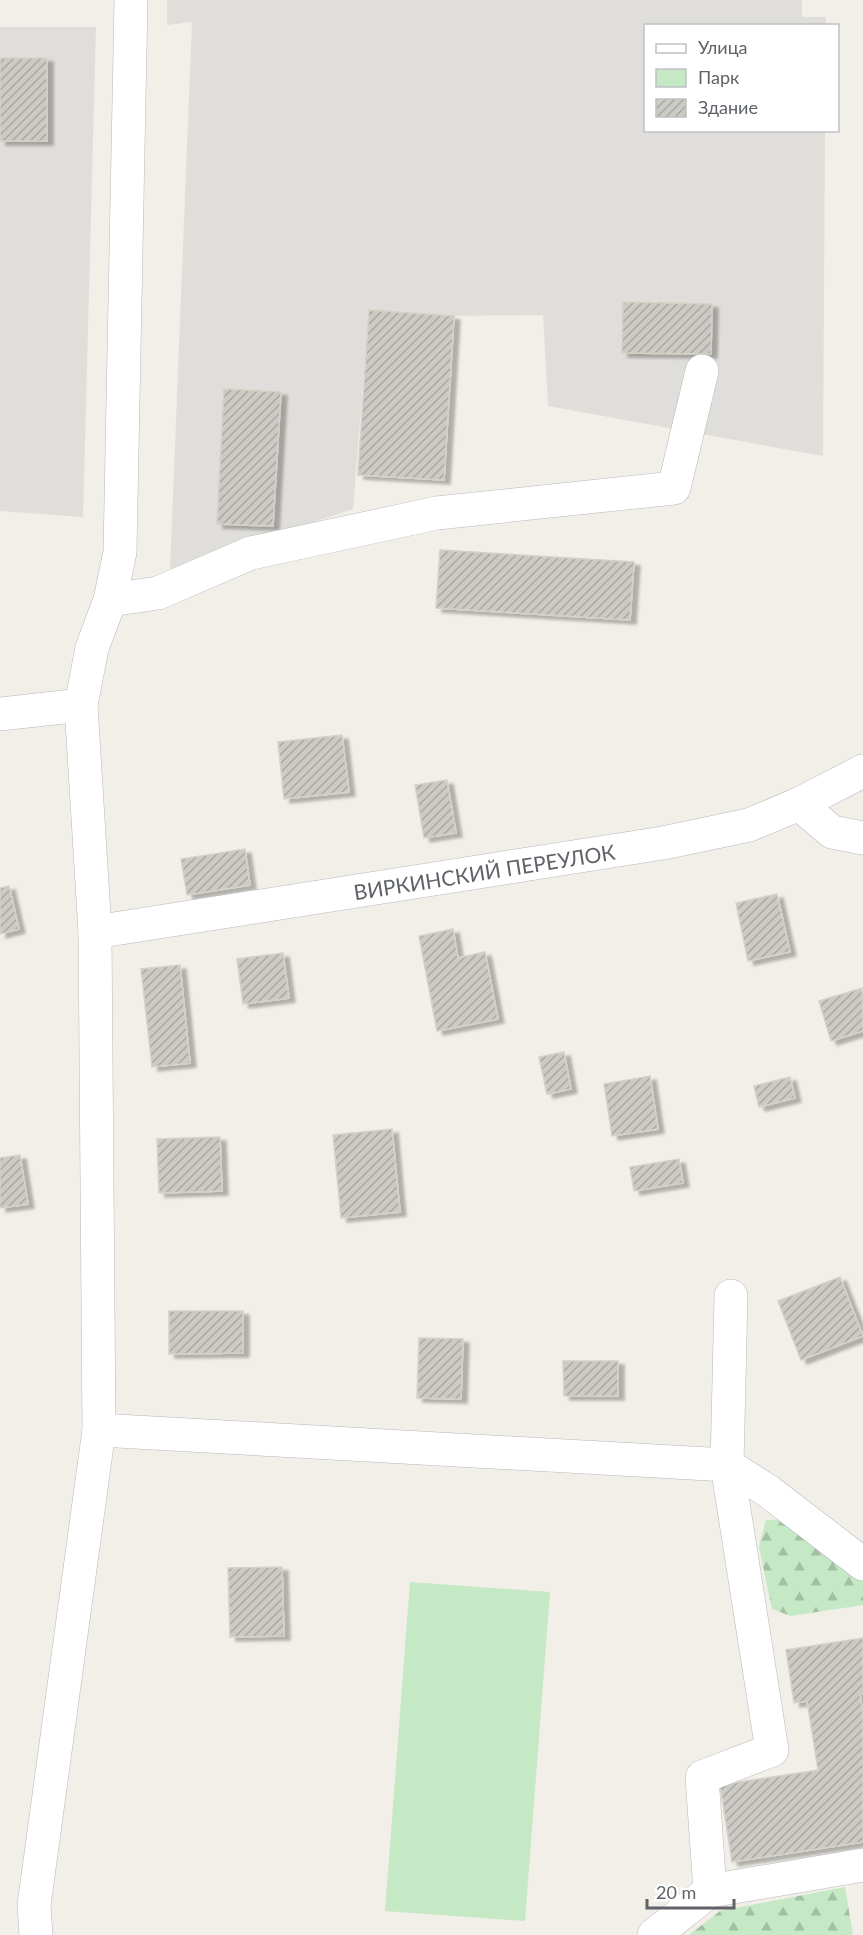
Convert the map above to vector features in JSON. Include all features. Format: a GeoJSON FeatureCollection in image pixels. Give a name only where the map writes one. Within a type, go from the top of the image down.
{"type":"FeatureCollection","features":[{"type":"Feature","properties":{"kind":"street"},"geometry":{"type":"LineString","coordinates":[[36,1935],[34,1905],[99,1430],[95,932],[81,705],[92,648],[110,600],[120,552],[131,0]]}},
{"type":"Feature","properties":{"kind":"street"},"geometry":{"type":"LineString","coordinates":[[110,600],[158,593],[251,554],[437,513],[674,488],[702,371]]}},
{"type":"Feature","properties":{"kind":"street"},"geometry":{"type":"LineString","coordinates":[[0,714],[81,705]]}},
{"type":"Feature","properties":{"kind":"street","name":"ВИРКИНСКИЙ ПЕРЕУЛОК"},"geometry":{"type":"LineString","coordinates":[[95,932],[663,843],[749,825],[799,804],[863,771]]}},
{"type":"Feature","properties":{"kind":"street"},"geometry":{"type":"LineString","coordinates":[[799,804],[832,832],[863,838]]}},
{"type":"Feature","properties":{"kind":"street"},"geometry":{"type":"LineString","coordinates":[[710,1891],[702,1777],[772,1750],[727,1465],[731,1296]]}},
{"type":"Feature","properties":{"kind":"street"},"geometry":{"type":"LineString","coordinates":[[99,1430],[727,1465],[768,1491],[863,1564]]}},
{"type":"Feature","properties":{"kind":"street"},"geometry":{"type":"LineString","coordinates":[[654,1935],[710,1891],[863,1865]]}},
{"type":"Feature","properties":{"kind":"shaded area"},"geometry":{"type":"Polygon","coordinates":[[[167,0],[802,0],[802,17],[826,17],[826,24],[644,24],[644,132],[825,132],[823,456],[548,406],[543,315],[454,316],[369,310],[353,509],[170,570],[192,22],[167,25],[167,0]]]}},
{"type":"Feature","properties":{"kind":"shaded area"},"geometry":{"type":"Polygon","coordinates":[[[0,27],[96,27],[83,517],[0,511],[0,27]]]}},
{"type":"Feature","properties":{"kind":"green space"},"geometry":{"type":"Polygon","coordinates":[[[791,1519],[863,1563],[863,1605],[791,1616],[772,1609],[759,1547],[766,1520],[791,1519]]]}},
{"type":"Feature","properties":{"kind":"green space"},"geometry":{"type":"Polygon","coordinates":[[[410,1582],[550,1592],[525,1921],[385,1911],[410,1582]]]}},
{"type":"Feature","properties":{"kind":"green space"},"geometry":{"type":"Polygon","coordinates":[[[845,1887],[853,1935],[689,1935],[720,1911],[845,1887]]]}},
{"type":"Feature","properties":{"kind":"building"},"geometry":{"type":"Polygon","coordinates":[[[0,58],[47,58],[47,141],[0,141],[0,58]]]}},
{"type":"Feature","properties":{"kind":"building"},"geometry":{"type":"Polygon","coordinates":[[[623,302],[712,304],[711,354],[622,353],[623,302]]]}},
{"type":"Feature","properties":{"kind":"building"},"geometry":{"type":"Polygon","coordinates":[[[369,310],[454,316],[444,480],[358,475],[369,310]]]}},
{"type":"Feature","properties":{"kind":"building"},"geometry":{"type":"Polygon","coordinates":[[[224,389],[281,392],[273,526],[217,524],[224,389]]]}},
{"type":"Feature","properties":{"kind":"building"},"geometry":{"type":"Polygon","coordinates":[[[440,550],[634,562],[630,620],[436,608],[440,550]]]}},
{"type":"Feature","properties":{"kind":"building"},"geometry":{"type":"Polygon","coordinates":[[[342,735],[349,792],[284,799],[278,742],[342,735]]]}},
{"type":"Feature","properties":{"kind":"building"},"geometry":{"type":"Polygon","coordinates":[[[447,780],[456,833],[424,838],[415,785],[447,780]]]}},
{"type":"Feature","properties":{"kind":"building"},"geometry":{"type":"Polygon","coordinates":[[[245,849],[250,885],[187,895],[181,859],[245,849]]]}},
{"type":"Feature","properties":{"kind":"building"},"geometry":{"type":"Polygon","coordinates":[[[9,886],[19,929],[0,934],[0,888],[9,886]]]}},
{"type":"Feature","properties":{"kind":"building"},"geometry":{"type":"Polygon","coordinates":[[[777,894],[790,952],[748,961],[736,903],[777,894]]]}},
{"type":"Feature","properties":{"kind":"building"},"geometry":{"type":"Polygon","coordinates":[[[453,929],[458,958],[485,952],[498,1019],[437,1031],[419,936],[453,929]]]}},
{"type":"Feature","properties":{"kind":"building"},"geometry":{"type":"Polygon","coordinates":[[[283,953],[289,998],[243,1004],[237,959],[283,953]]]}},
{"type":"Feature","properties":{"kind":"building"},"geometry":{"type":"Polygon","coordinates":[[[180,965],[190,1063],[152,1067],[141,969],[180,965]]]}},
{"type":"Feature","properties":{"kind":"building"},"geometry":{"type":"Polygon","coordinates":[[[862,988],[863,1031],[831,1041],[819,1001],[862,988]]]}},
{"type":"Feature","properties":{"kind":"building"},"geometry":{"type":"Polygon","coordinates":[[[564,1052],[571,1089],[547,1094],[539,1057],[564,1052]]]}},
{"type":"Feature","properties":{"kind":"building"},"geometry":{"type":"Polygon","coordinates":[[[650,1076],[658,1129],[612,1136],[604,1084],[650,1076]]]}},
{"type":"Feature","properties":{"kind":"building"},"geometry":{"type":"Polygon","coordinates":[[[790,1077],[795,1098],[759,1107],[754,1086],[790,1077]]]}},
{"type":"Feature","properties":{"kind":"building"},"geometry":{"type":"Polygon","coordinates":[[[392,1129],[400,1212],[341,1218],[333,1135],[392,1129]]]}},
{"type":"Feature","properties":{"kind":"building"},"geometry":{"type":"Polygon","coordinates":[[[220,1137],[222,1191],[159,1193],[157,1139],[220,1137]]]}},
{"type":"Feature","properties":{"kind":"building"},"geometry":{"type":"Polygon","coordinates":[[[20,1155],[28,1204],[0,1208],[0,1158],[20,1155]]]}},
{"type":"Feature","properties":{"kind":"building"},"geometry":{"type":"Polygon","coordinates":[[[679,1159],[683,1183],[634,1191],[630,1167],[679,1159]]]}},
{"type":"Feature","properties":{"kind":"building"},"geometry":{"type":"Polygon","coordinates":[[[840,1277],[863,1336],[801,1360],[778,1301],[840,1277]]]}},
{"type":"Feature","properties":{"kind":"building"},"geometry":{"type":"Polygon","coordinates":[[[169,1311],[243,1311],[243,1353],[169,1354],[169,1311]]]}},
{"type":"Feature","properties":{"kind":"building"},"geometry":{"type":"Polygon","coordinates":[[[419,1338],[463,1339],[461,1399],[417,1398],[419,1338]]]}},
{"type":"Feature","properties":{"kind":"building"},"geometry":{"type":"Polygon","coordinates":[[[563,1361],[618,1361],[618,1396],[564,1396],[563,1361]]]}},
{"type":"Feature","properties":{"kind":"building"},"geometry":{"type":"Polygon","coordinates":[[[282,1567],[284,1636],[230,1637],[228,1568],[282,1567]]]}},
{"type":"Feature","properties":{"kind":"building"},"geometry":{"type":"Polygon","coordinates":[[[863,1638],[863,1694],[860,1694],[863,1716],[863,1842],[732,1862],[720,1785],[818,1770],[807,1701],[794,1703],[786,1650],[863,1638]]]}}]}
